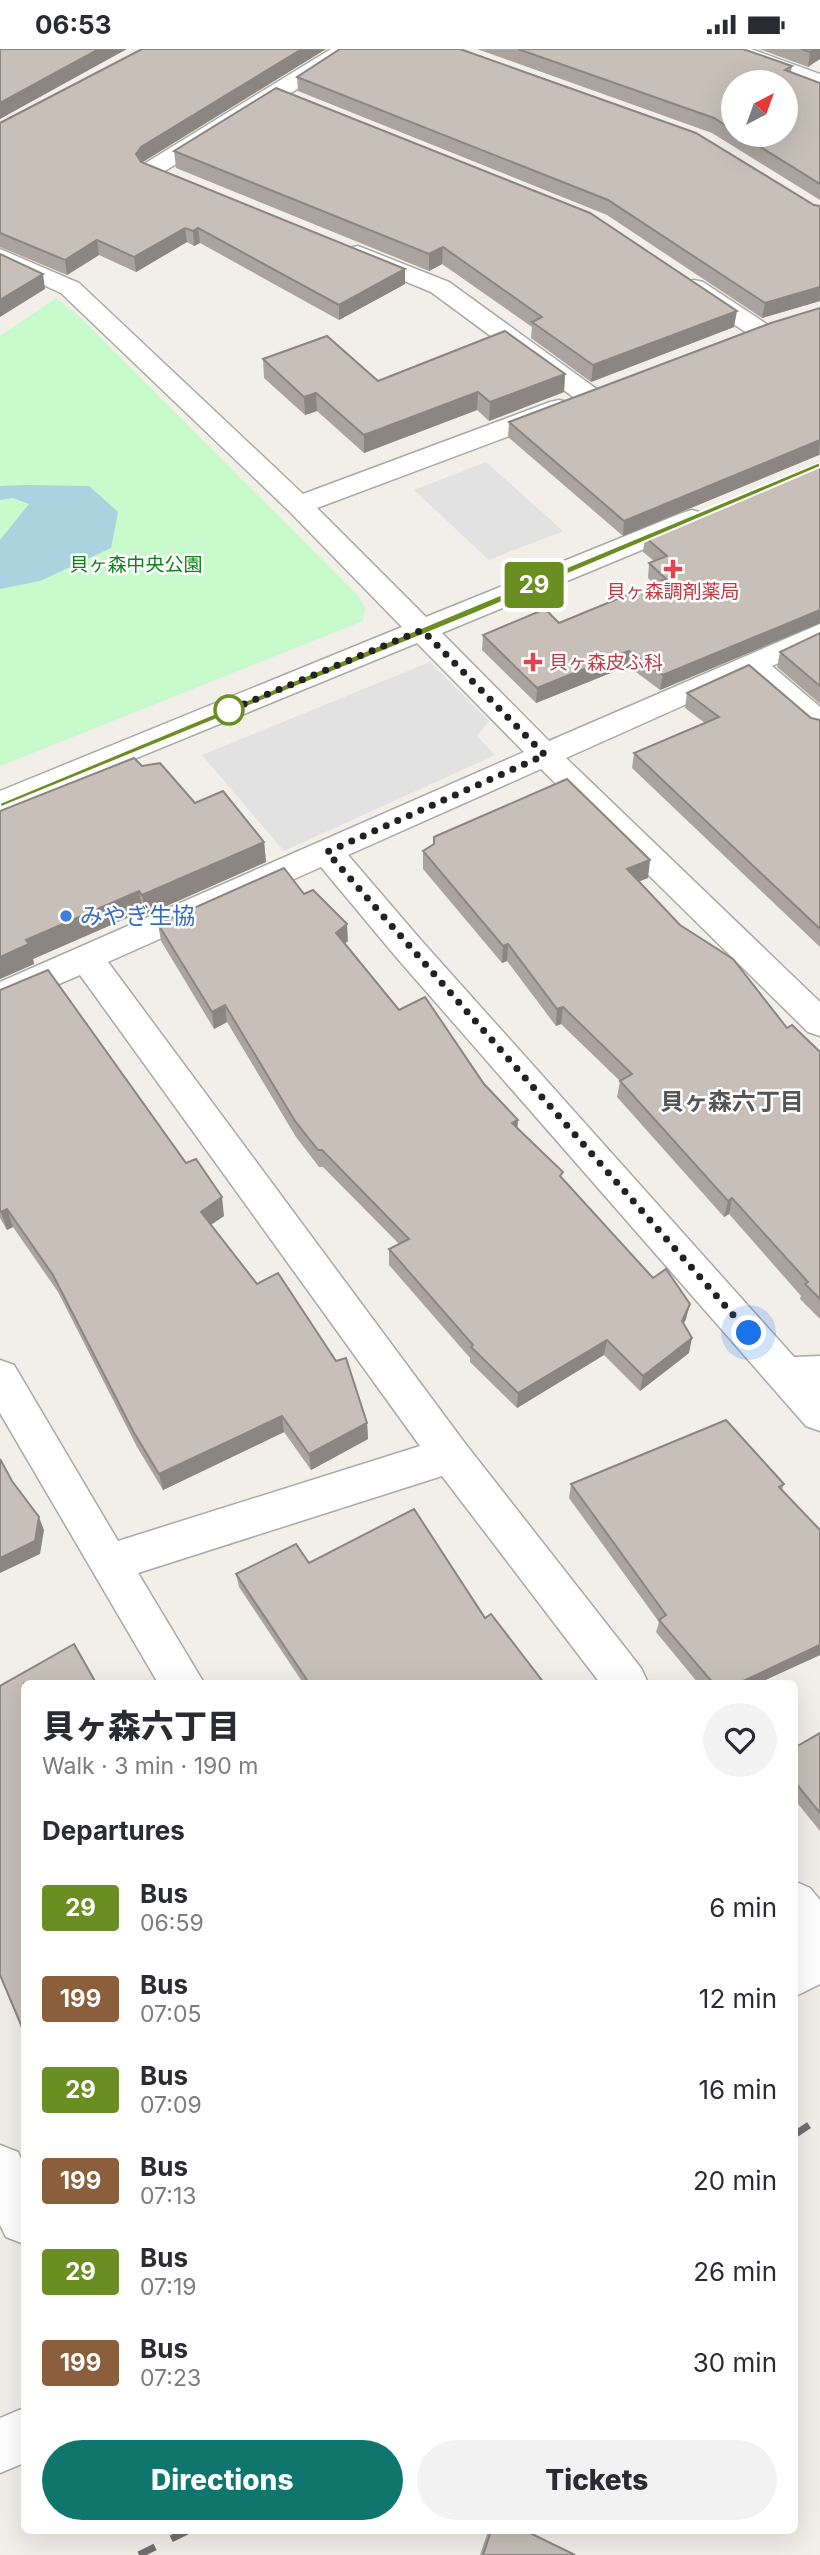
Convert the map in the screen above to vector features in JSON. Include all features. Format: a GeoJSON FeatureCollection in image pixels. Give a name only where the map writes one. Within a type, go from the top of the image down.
{"type":"FeatureCollection","features":[{"type":"Feature","properties":{"kind":"street"},"geometry":{"type":"LineString","coordinates":[[177,179],[152,169],[346,49]]}},
{"type":"Feature","properties":{"kind":"street"},"geometry":{"type":"LineString","coordinates":[[730,49],[820,81]]}},
{"type":"Feature","properties":{"kind":"street"},"geometry":{"type":"LineString","coordinates":[[275,93],[301,103]]}},
{"type":"Feature","properties":{"kind":"street"},"geometry":{"type":"LineString","coordinates":[[299,505],[602,392],[440,287],[340,246]]}},
{"type":"Feature","properties":{"kind":"street"},"geometry":{"type":"LineString","coordinates":[[0,256],[70,288],[299,505],[545,755],[820,1023]]}},
{"type":"Feature","properties":{"kind":"street"},"geometry":{"type":"LineString","coordinates":[[679,276],[759,331]]}},
{"type":"Feature","properties":{"kind":"street"},"geometry":{"type":"LineString","coordinates":[[0,803],[719,508]]}},
{"type":"Feature","properties":{"kind":"street"},"geometry":{"type":"LineString","coordinates":[[0,996],[820,633]]}},
{"type":"Feature","properties":{"kind":"street"},"geometry":{"type":"LineString","coordinates":[[751,664],[820,724]]}},
{"type":"Feature","properties":{"kind":"street"},"geometry":{"type":"LineString","coordinates":[[327,852],[418,958],[802,1373],[820,1414]]}},
{"type":"Feature","properties":{"kind":"street"},"geometry":{"type":"LineString","coordinates":[[86,958],[450,1455],[624,1680]]}},
{"type":"Feature","properties":{"kind":"street"},"geometry":{"type":"LineString","coordinates":[[0,1377],[108,1563],[180,1680]]}},
{"type":"Feature","properties":{"kind":"street"},"geometry":{"type":"LineString","coordinates":[[108,1563],[450,1455]]}},
{"type":"Feature","properties":{"kind":"street"},"geometry":{"type":"LineString","coordinates":[[798,1909],[820,1938]]}},
{"type":"Feature","properties":{"kind":"street"},"geometry":{"type":"LineString","coordinates":[[798,1971],[820,1957]]}},
{"type":"Feature","properties":{"kind":"street"},"geometry":{"type":"LineString","coordinates":[[0,2170],[21,2213]]}},
{"type":"Feature","properties":{"kind":"street"},"geometry":{"type":"LineString","coordinates":[[0,2446],[21,2436]]}},
{"type":"Feature","properties":{"kind":"green space","name":"貝ヶ森中央公園"},"geometry":{"type":"Polygon","coordinates":[[[56,298],[80,317],[357,594],[365,607],[363,621],[0,766],[0,336],[56,298]]]}},
{"type":"Feature","properties":{"kind":"shaded area"},"geometry":{"type":"Polygon","coordinates":[[[486,462],[563,531],[489,560],[414,490],[486,462]]]}},
{"type":"Feature","properties":{"kind":"shaded area"},"geometry":{"type":"Polygon","coordinates":[[[430,662],[489,721],[477,736],[495,755],[284,851],[202,755],[430,662]]]}},
{"type":"Feature","properties":{"kind":"water"},"geometry":{"type":"Polygon","coordinates":[[[0,486],[89,486],[118,512],[111,548],[40,581],[0,589],[0,540],[29,504],[13,498],[0,500],[0,486]]]}},
{"type":"Feature","properties":{"kind":"building"},"geometry":{"type":"Polygon","coordinates":[[[0,49],[99,49],[0,103],[0,49]]]}},
{"type":"Feature","properties":{"kind":"building"},"geometry":{"type":"Polygon","coordinates":[[[142,49],[302,49],[141,147],[136,154],[141,162],[405,269],[339,305],[198,228],[193,231],[185,228],[134,257],[97,240],[65,260],[0,233],[0,123],[142,49]]]}},
{"type":"Feature","properties":{"kind":"building"},"geometry":{"type":"Polygon","coordinates":[[[340,49],[460,49],[696,133],[814,205],[820,206],[820,287],[765,303],[608,200],[297,77],[340,49]]]}},
{"type":"Feature","properties":{"kind":"building"},"geometry":{"type":"Polygon","coordinates":[[[518,49],[743,49],[792,66],[785,70],[721,70],[721,122],[518,49]]]}},
{"type":"Feature","properties":{"kind":"building"},"geometry":{"type":"Polygon","coordinates":[[[798,75],[820,83],[820,184],[760,147],[798,147],[798,75]]]}},
{"type":"Feature","properties":{"kind":"building"},"geometry":{"type":"Polygon","coordinates":[[[276,88],[590,213],[737,311],[593,365],[532,322],[542,317],[443,247],[429,254],[174,151],[276,88]]]}},
{"type":"Feature","properties":{"kind":"building"},"geometry":{"type":"Polygon","coordinates":[[[0,254],[43,274],[0,300],[0,254]]]}},
{"type":"Feature","properties":{"kind":"building"},"geometry":{"type":"Polygon","coordinates":[[[820,308],[820,440],[624,521],[509,422],[771,323],[820,308]]]}},
{"type":"Feature","properties":{"kind":"building"},"geometry":{"type":"Polygon","coordinates":[[[505,331],[565,374],[490,402],[478,392],[364,435],[316,393],[304,397],[263,359],[327,336],[378,381],[505,331]]]}},
{"type":"Feature","properties":{"kind":"building"},"geometry":{"type":"Polygon","coordinates":[[[820,462],[820,610],[663,675],[629,651],[537,688],[483,635],[545,609],[559,623],[666,579],[649,563],[667,556],[645,537],[820,462]]]}},
{"type":"Feature","properties":{"kind":"building"},"geometry":{"type":"Polygon","coordinates":[[[820,633],[820,686],[780,652],[820,633]]]}},
{"type":"Feature","properties":{"kind":"building"},"geometry":{"type":"Polygon","coordinates":[[[749,665],[811,718],[820,720],[820,929],[634,753],[719,717],[687,693],[749,665]]]}},
{"type":"Feature","properties":{"kind":"building","name":"みやぎ生協"},"geometry":{"type":"Polygon","coordinates":[[[134,758],[142,766],[160,763],[195,803],[223,791],[264,842],[142,895],[139,891],[26,940],[29,944],[0,957],[0,811],[134,758]]]}},
{"type":"Feature","properties":{"kind":"building"},"geometry":{"type":"Polygon","coordinates":[[[567,779],[650,860],[627,869],[680,925],[733,959],[787,1028],[792,1025],[820,1052],[820,1299],[805,1284],[808,1282],[732,1198],[728,1201],[620,1081],[632,1074],[563,1007],[557,1009],[508,944],[503,946],[423,851],[434,844],[434,837],[567,779]]]}},
{"type":"Feature","properties":{"kind":"building"},"geometry":{"type":"Polygon","coordinates":[[[284,868],[304,894],[313,890],[347,924],[336,933],[399,1010],[425,997],[484,1084],[518,1120],[512,1123],[563,1172],[560,1176],[653,1278],[666,1269],[690,1304],[682,1321],[692,1338],[643,1376],[607,1340],[518,1393],[471,1347],[473,1345],[389,1249],[409,1239],[322,1150],[318,1150],[295,1121],[225,1005],[212,1012],[158,924],[284,868]]]}},
{"type":"Feature","properties":{"kind":"building"},"geometry":{"type":"Polygon","coordinates":[[[48,970],[186,1163],[196,1159],[222,1197],[201,1212],[257,1284],[278,1273],[336,1361],[346,1358],[367,1423],[309,1454],[282,1416],[159,1474],[133,1431],[53,1275],[7,1209],[1,1212],[0,1210],[0,990],[48,970]]]}},
{"type":"Feature","properties":{"kind":"building"},"geometry":{"type":"Polygon","coordinates":[[[726,1420],[784,1484],[779,1487],[820,1530],[820,1645],[745,1680],[710,1680],[659,1620],[666,1615],[571,1484],[726,1420]]]}},
{"type":"Feature","properties":{"kind":"building"},"geometry":{"type":"Polygon","coordinates":[[[0,1459],[12,1481],[39,1517],[35,1541],[0,1558],[0,1459]]]}},
{"type":"Feature","properties":{"kind":"building"},"geometry":{"type":"Polygon","coordinates":[[[414,1509],[485,1618],[491,1614],[542,1680],[307,1680],[236,1574],[296,1544],[309,1563],[414,1509]]]}},
{"type":"Feature","properties":{"kind":"building"},"geometry":{"type":"Polygon","coordinates":[[[74,1644],[94,1680],[21,1680],[21,2025],[0,1975],[0,1686],[74,1644]]]}},
{"type":"Feature","properties":{"kind":"building"},"geometry":{"type":"Polygon","coordinates":[[[820,1733],[820,1813],[798,1786],[798,1746],[820,1733]]]}},
{"type":"Feature","properties":{"kind":"building"},"geometry":{"type":"Polygon","coordinates":[[[490,2534],[532,2534],[575,2555],[483,2555],[490,2534]]]}},
{"type":"Feature","properties":{"kind":"railway"},"geometry":{"type":"LineString","coordinates":[[798,2132],[820,2118]]}},
{"type":"Feature","properties":{"kind":"railway"},"geometry":{"type":"LineString","coordinates":[[139,2555],[181,2534]]}},
{"type":"Feature","properties":{"kind":"bus line","name":"29"},"geometry":{"type":"LineString","coordinates":[[0,803],[466,614],[820,465]]}},
{"type":"Feature","properties":{"kind":"place","name":"貝ヶ森調剤薬局"},"geometry":{"type":"Point","coordinates":[673,569]}},
{"type":"Feature","properties":{"kind":"place","name":"貝ヶ森皮ふ科"},"geometry":{"type":"Point","coordinates":[533,662]}},
{"type":"Feature","properties":{"kind":"place","name":"みやぎ生協"},"geometry":{"type":"Point","coordinates":[66,916]}},
{"type":"Feature","properties":{"kind":"district","name":"貝ヶ森六丁目"},"geometry":{"type":"Point","coordinates":[732,1101]}},
{"type":"Feature","properties":{"kind":"route"},"geometry":{"type":"LineString","coordinates":[[229,710],[225,712],[422,630],[545,755],[327,852],[408,948],[749,1333]]}}]}
